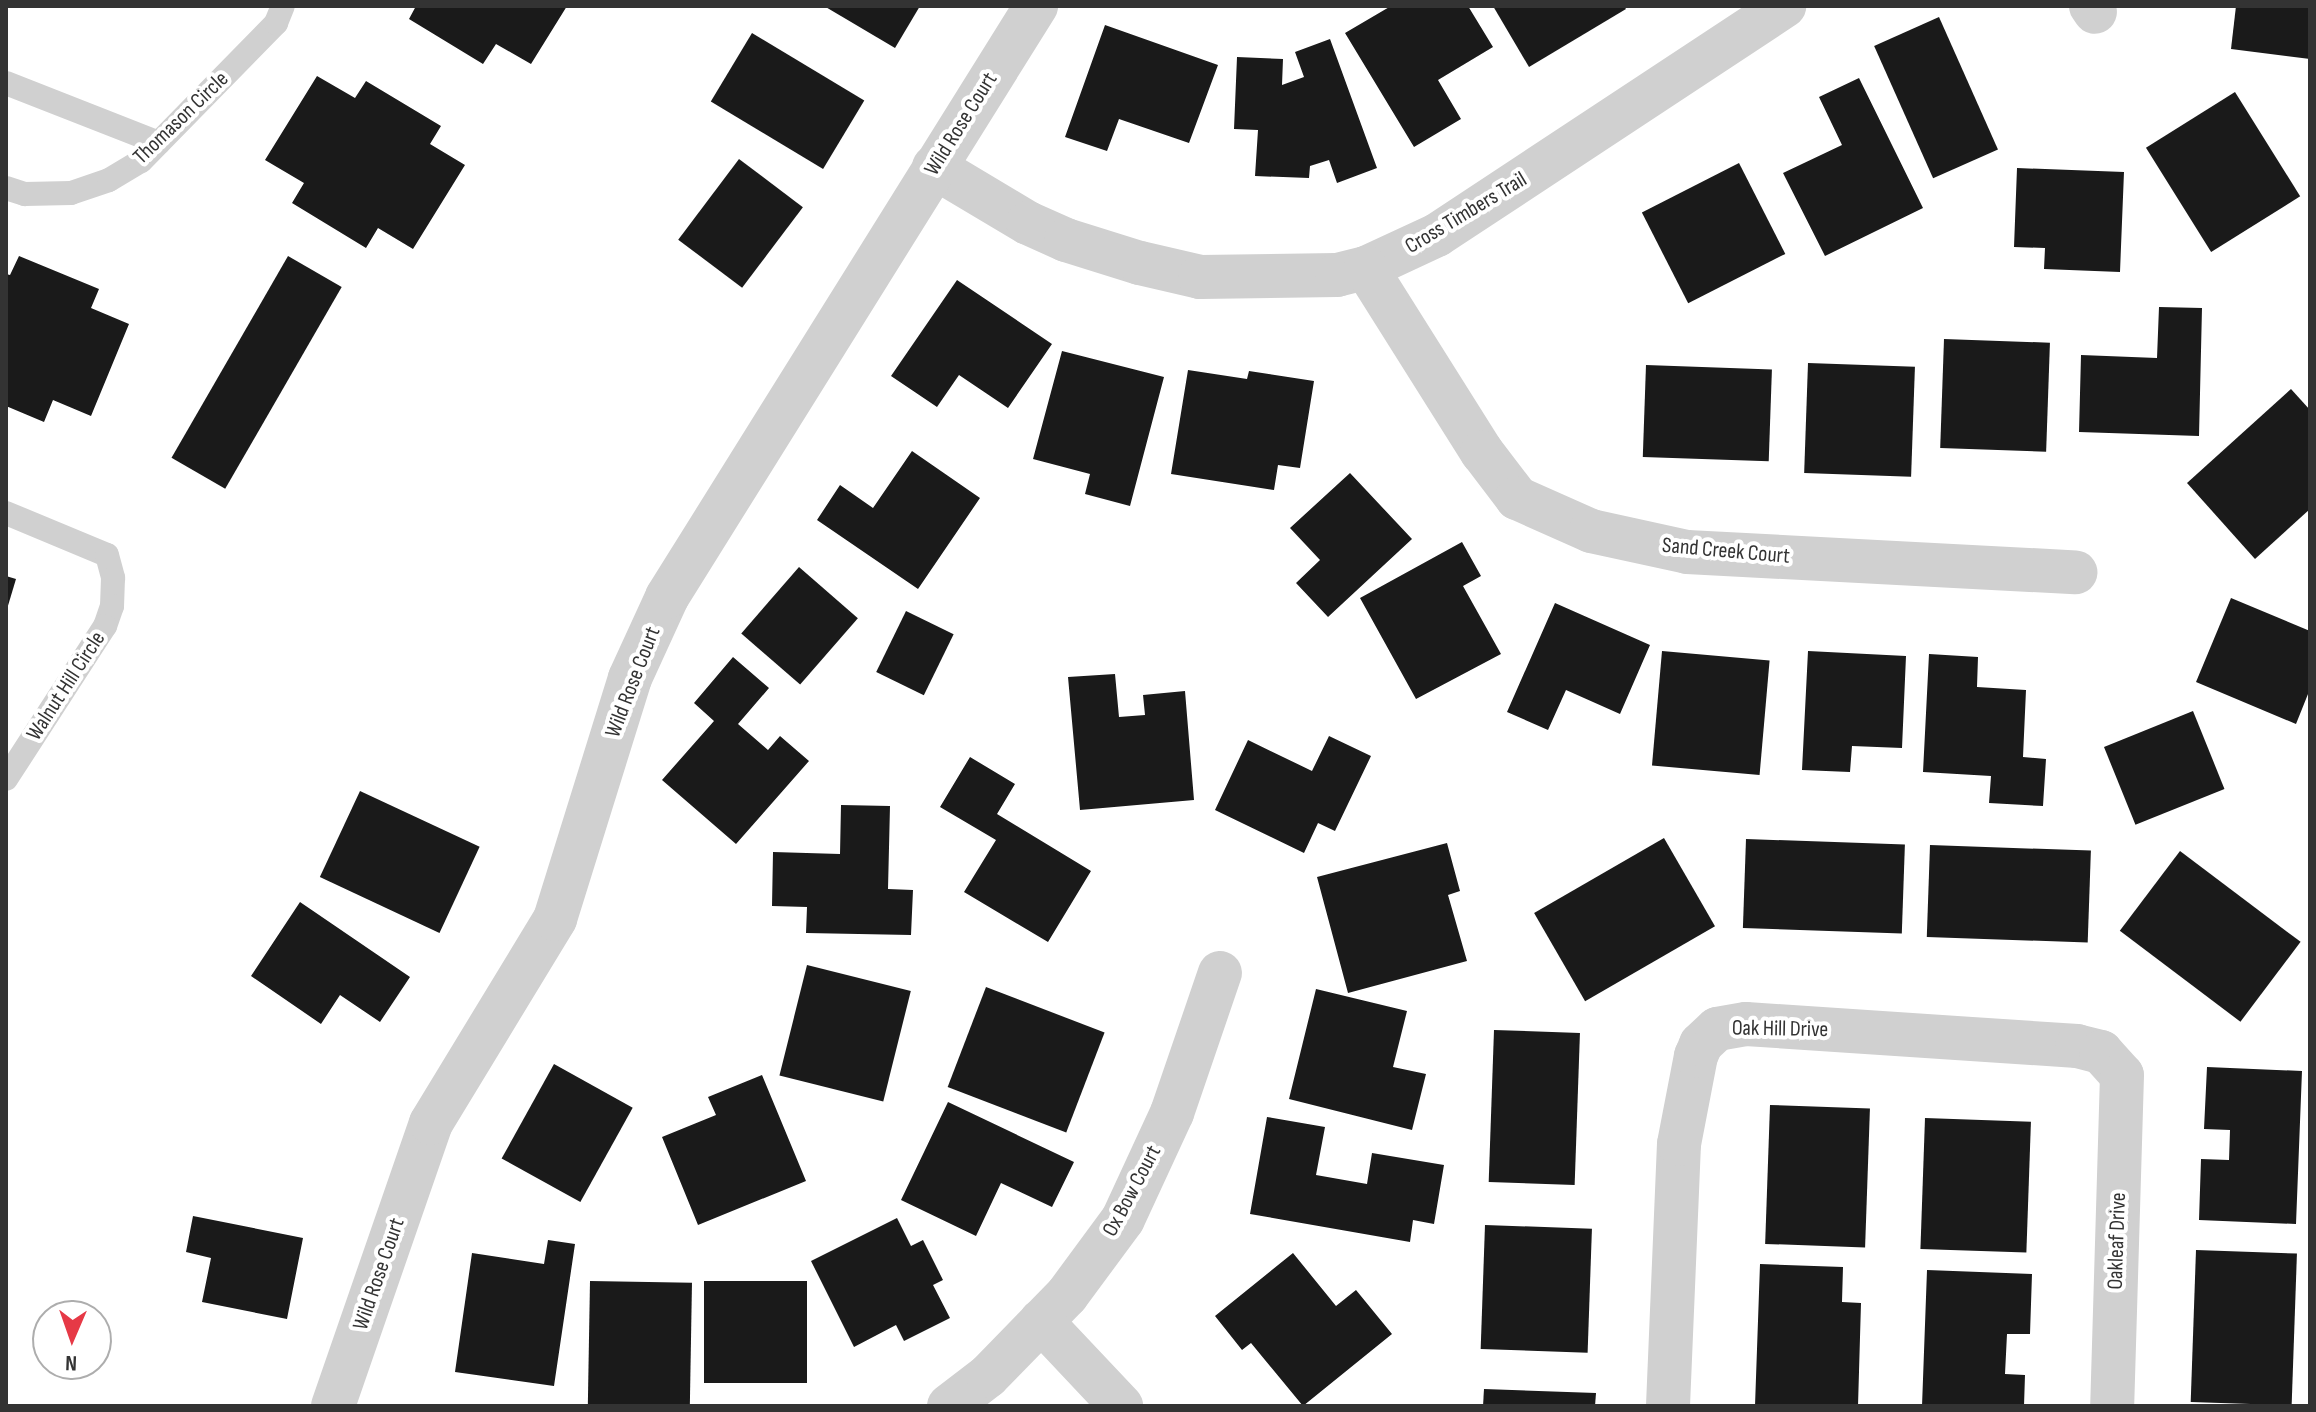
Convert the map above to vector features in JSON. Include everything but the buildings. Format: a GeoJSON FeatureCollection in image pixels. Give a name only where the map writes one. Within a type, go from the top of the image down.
{"type":"FeatureCollection","features":[{"type":"Feature","properties":{"kind":"street","name":"Wild Rose Court"},"geometry":{"type":"LineString","coordinates":[[333,1406],[431,1123],[555,919],[630,678],[667,597],[1036,6]]}},
{"type":"Feature","properties":{"kind":"street","name":"Cross Timbers Trail"},"geometry":{"type":"LineString","coordinates":[[934,167],[1028,223],[1066,240],[1185,273],[1280,278],[1337,275],[1366,268],[1437,235],[1784,6]]}},
{"type":"Feature","properties":{"kind":"street","name":"Sand Creek Court"},"geometry":{"type":"LineString","coordinates":[[1366,268],[1482,452],[1517,498],[1591,531],[1687,552],[2075,572]]}},
{"type":"Feature","properties":{"kind":"street","name":"Ox Bow Court"},"geometry":{"type":"LineString","coordinates":[[949,1406],[988,1376],[1067,1295],[1123,1219],[1172,1113],[1220,973]]}},
{"type":"Feature","properties":{"kind":"street","name":"Oak Hill Drive"},"geometry":{"type":"LineString","coordinates":[[1668,1406],[1679,1144],[1696,1056],[1701,1044],[1717,1029],[1746,1024],[2077,1046],[2101,1052],[2122,1075]]}},
{"type":"Feature","properties":{"kind":"street","name":"Oakleaf Drive"},"geometry":{"type":"LineString","coordinates":[[2112,1406],[2122,1075]]}},
{"type":"Feature","properties":{"kind":"street"},"geometry":{"type":"LineString","coordinates":[[1041,1321],[1121,1406]]}},
{"type":"Feature","properties":{"kind":"lane","name":"Thomason Circle"},"geometry":{"type":"LineString","coordinates":[[6,188],[25,194],[71,193],[109,180],[141,161],[276,23],[283,6]]}},
{"type":"Feature","properties":{"kind":"lane"},"geometry":{"type":"LineString","coordinates":[[6,83],[159,143]]}},
{"type":"Feature","properties":{"kind":"lane","name":"Walnut Hill Circle"},"geometry":{"type":"LineString","coordinates":[[6,513],[107,555],[113,578],[112,606],[105,626],[6,779]]}}]}
